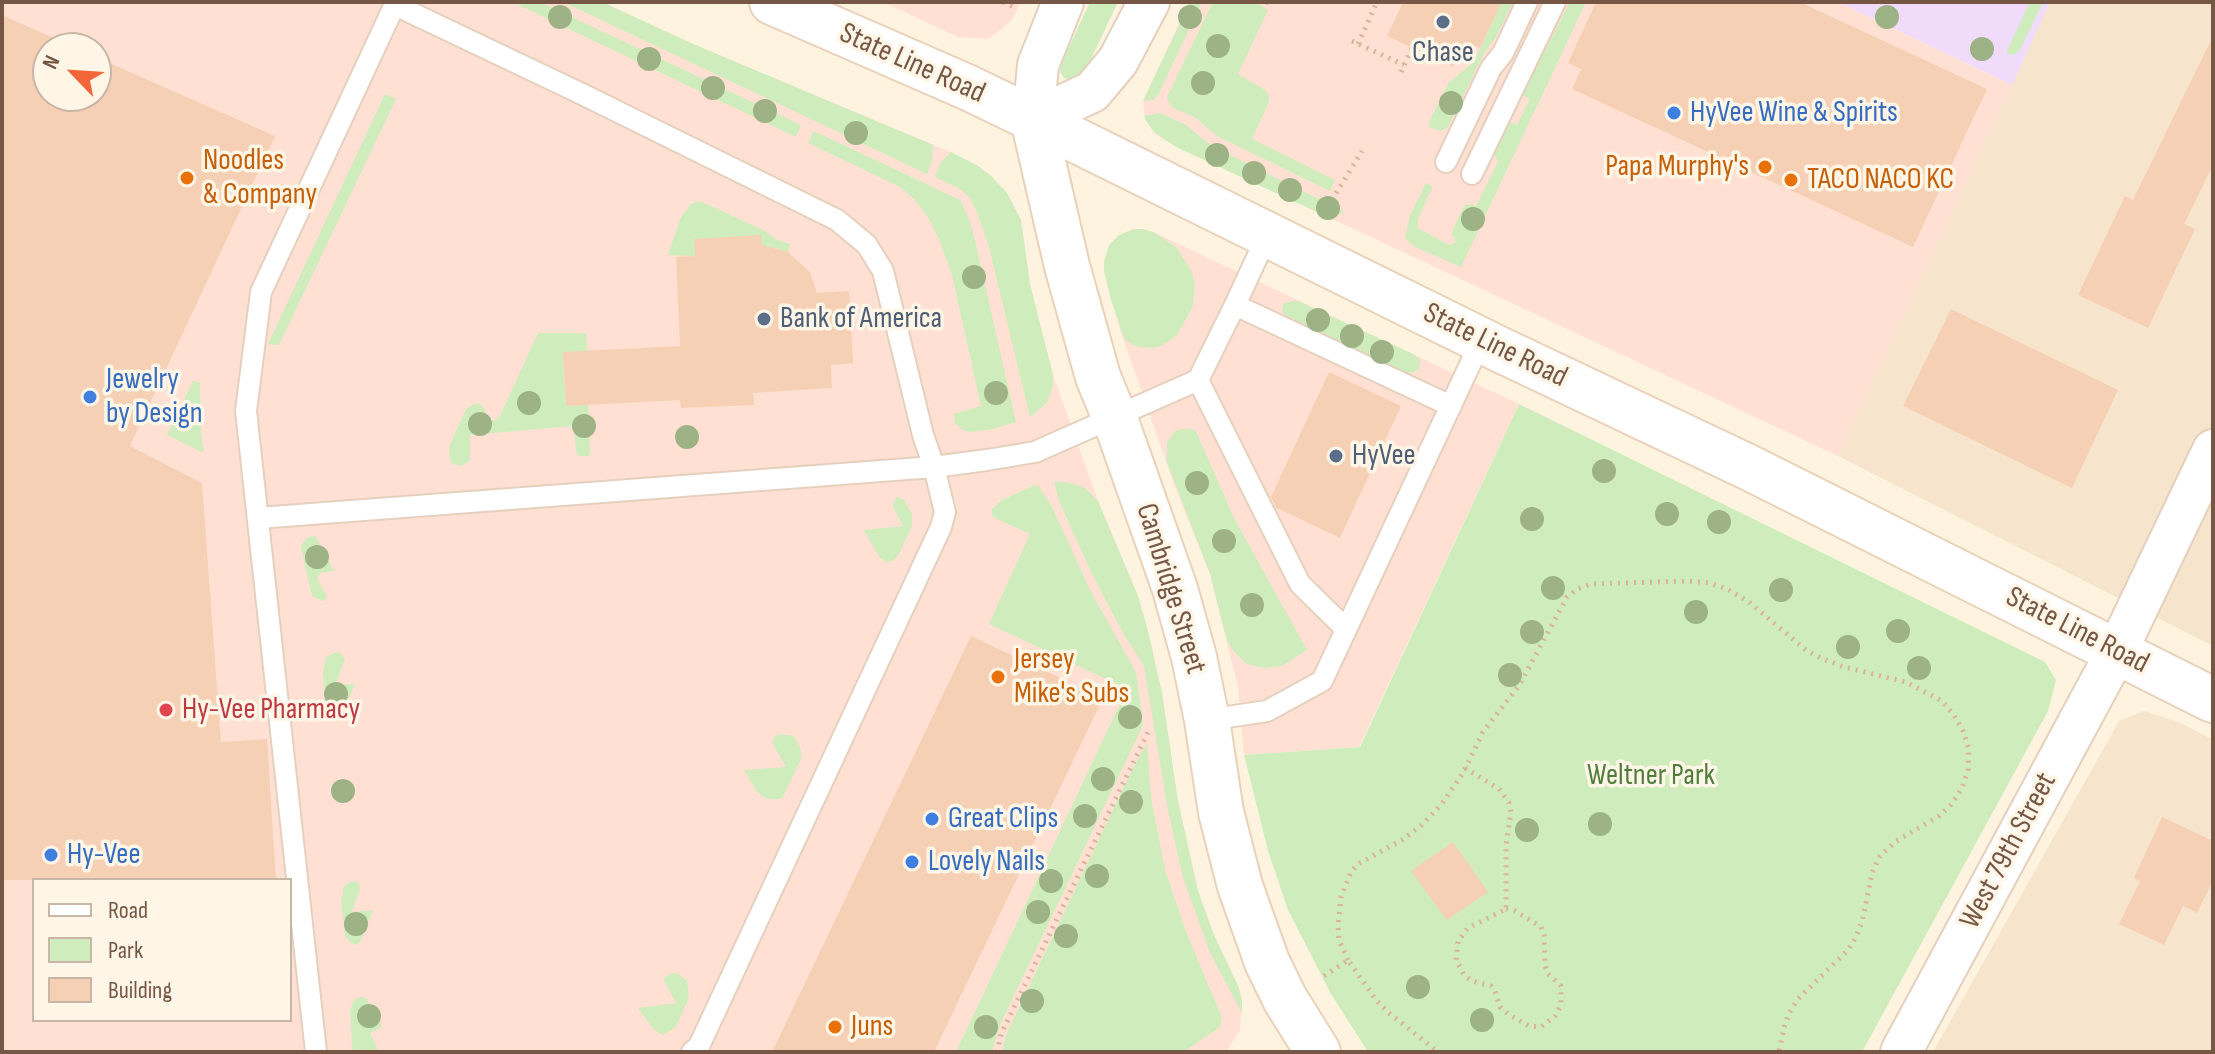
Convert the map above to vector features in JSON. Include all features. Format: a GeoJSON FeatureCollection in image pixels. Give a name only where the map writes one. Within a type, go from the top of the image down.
{"type":"FeatureCollection","features":[{"type":"Feature","properties":{"kind":"main road","name":"State Line Road"},"geometry":{"type":"LineString","coordinates":[[772,2],[1033,119],[1481,341],[1750,468],[2213,700]]}},
{"type":"Feature","properties":{"kind":"main road","name":"Cambridge Street"},"geometry":{"type":"LineString","coordinates":[[1033,119],[1067,266],[1098,377],[1175,589],[1194,657],[1221,812],[1240,886],[1267,962],[1312,1050]]}},
{"type":"Feature","properties":{"kind":"street"},"geometry":{"type":"LineString","coordinates":[[1063,2],[1038,65],[1033,119],[1092,92],[1118,61],[1149,2]]}},
{"type":"Feature","properties":{"kind":"street","name":"West 79th Street"},"geometry":{"type":"LineString","coordinates":[[1901,1052],[2117,651],[2213,450]]}},
{"type":"Feature","properties":{"kind":"lane"},"geometry":{"type":"LineString","coordinates":[[1446,162],[1527,2]]}},
{"type":"Feature","properties":{"kind":"lane"},"geometry":{"type":"LineString","coordinates":[[1472,174],[1555,2]]}},
{"type":"Feature","properties":{"kind":"lane"},"geometry":{"type":"LineString","coordinates":[[316,1052],[246,411],[261,292],[395,3],[837,220],[867,245],[883,271],[945,512],[941,527],[699,1046],[692,1052]]}},
{"type":"Feature","properties":{"kind":"lane"},"geometry":{"type":"LineString","coordinates":[[258,518],[934,467],[1035,452],[1198,380],[1267,236]]}},
{"type":"Feature","properties":{"kind":"lane"},"geometry":{"type":"LineString","coordinates":[[1235,305],[1451,406]]}},
{"type":"Feature","properties":{"kind":"lane"},"geometry":{"type":"LineString","coordinates":[[1207,720],[1267,711],[1322,681],[1481,341]]}},
{"type":"Feature","properties":{"kind":"lane"},"geometry":{"type":"LineString","coordinates":[[1198,380],[1300,584],[1346,629]]}},
{"type":"Feature","properties":{"kind":"path"},"geometry":{"type":"LineString","coordinates":[[1003,2],[1014,7]]}},
{"type":"Feature","properties":{"kind":"path"},"geometry":{"type":"LineString","coordinates":[[1377,2],[1355,42],[1404,65]]}},
{"type":"Feature","properties":{"kind":"path"},"geometry":{"type":"LineString","coordinates":[[1401,72],[1412,48]]}},
{"type":"Feature","properties":{"kind":"path"},"geometry":{"type":"LineString","coordinates":[[1332,200],[1362,151]]}},
{"type":"Feature","properties":{"kind":"path"},"geometry":{"type":"LineString","coordinates":[[1438,1052],[1376,1000],[1348,960],[1339,940],[1338,926],[1341,897],[1351,872],[1358,864],[1402,840],[1441,805],[1483,732],[1520,684],[1567,597],[1591,584],[1688,581],[1710,583],[1727,589],[1749,602],[1807,651],[1823,659],[1906,682],[1942,701],[1959,723],[1969,749],[1968,770],[1962,788],[1951,805],[1939,816],[1895,842],[1880,856],[1872,873],[1856,937],[1848,950],[1798,999],[1789,1013],[1779,1052]]}},
{"type":"Feature","properties":{"kind":"path"},"geometry":{"type":"LineString","coordinates":[[997,1052],[1001,1034],[1150,728]]}},
{"type":"Feature","properties":{"kind":"path"},"geometry":{"type":"LineString","coordinates":[[1465,768],[1499,789],[1509,803],[1506,909]]}},
{"type":"Feature","properties":{"kind":"path"},"geometry":{"type":"LineString","coordinates":[[1506,909],[1541,927],[1547,973],[1561,986],[1561,1005],[1555,1016],[1541,1027],[1529,1026],[1508,1014],[1500,1007],[1491,986],[1472,981],[1464,975],[1456,960],[1458,941],[1468,928],[1506,909]]}},
{"type":"Feature","properties":{"kind":"path"},"geometry":{"type":"LineString","coordinates":[[1317,980],[1348,960]]}},
{"type":"Feature","properties":{"kind":"shaded area"},"geometry":{"type":"Polygon","coordinates":[[[2,2],[602,2],[693,44],[951,152],[991,176],[1007,193],[1021,220],[1030,284],[1053,375],[1098,501],[1138,596],[1162,693],[1178,801],[1198,891],[1239,988],[1242,1001],[1240,1030],[1226,1052],[2,1052],[2,2]]]}},
{"type":"Feature","properties":{"kind":"shaded area"},"geometry":{"type":"Polygon","coordinates":[[[883,2],[1021,2],[1012,20],[989,39],[958,37],[883,2]]]}},
{"type":"Feature","properties":{"kind":"shaded area"},"geometry":{"type":"Polygon","coordinates":[[[1189,2],[1838,2],[2012,85],[1838,456],[1164,140],[1145,119],[1143,101],[1189,2]]]}},
{"type":"Feature","properties":{"kind":"shaded area"},"geometry":{"type":"Polygon","coordinates":[[[1838,2],[2050,2],[2012,85],[1838,2]]]}},
{"type":"Feature","properties":{"kind":"shaded area"},"geometry":{"type":"Polygon","coordinates":[[[2050,2],[2213,2],[2213,646],[1838,456],[2050,2]]]}},
{"type":"Feature","properties":{"kind":"shaded area"},"geometry":{"type":"Polygon","coordinates":[[[1134,229],[1155,233],[1519,404],[1359,747],[1244,755],[1238,687],[1210,574],[1175,487],[1120,330],[1104,271],[1109,245],[1119,235],[1134,229]]]}},
{"type":"Feature","properties":{"kind":"shaded area"},"geometry":{"type":"Polygon","coordinates":[[[2144,711],[2181,723],[2213,740],[2213,1052],[1933,1052],[2119,721],[2144,711]]]}},
{"type":"Feature","properties":{"kind":"green space"},"geometry":{"type":"Polygon","coordinates":[[[512,2],[540,2],[801,125],[796,137],[512,2]]]}},
{"type":"Feature","properties":{"kind":"green space"},"geometry":{"type":"Polygon","coordinates":[[[563,2],[602,2],[693,44],[933,145],[927,174],[563,2]]]}},
{"type":"Feature","properties":{"kind":"green space"},"geometry":{"type":"Polygon","coordinates":[[[1090,2],[1118,2],[1083,76],[1070,80],[1060,72],[1061,64],[1090,2]]]}},
{"type":"Feature","properties":{"kind":"green space"},"geometry":{"type":"Polygon","coordinates":[[[1190,2],[1202,2],[1158,95],[1153,100],[1143,101],[1190,2]]]}},
{"type":"Feature","properties":{"kind":"green space"},"geometry":{"type":"Polygon","coordinates":[[[1213,2],[1256,2],[1268,10],[1238,74],[1265,90],[1269,96],[1252,139],[1335,180],[1330,191],[1217,136],[1196,118],[1171,107],[1167,97],[1213,2]]]}},
{"type":"Feature","properties":{"kind":"green space"},"geometry":{"type":"Polygon","coordinates":[[[1502,2],[1513,2],[1448,127],[1441,131],[1431,128],[1428,124],[1449,82],[1473,63],[1502,2]]]}},
{"type":"Feature","properties":{"kind":"green space"},"geometry":{"type":"Polygon","coordinates":[[[1570,2],[1586,2],[1461,267],[1415,247],[1405,238],[1410,215],[1426,183],[1432,188],[1418,219],[1418,228],[1449,245],[1455,243],[1451,234],[1464,206],[1476,206],[1498,162],[1494,153],[1509,122],[1517,125],[1530,99],[1522,95],[1570,2]]]}},
{"type":"Feature","properties":{"kind":"green space"},"geometry":{"type":"Polygon","coordinates":[[[2030,2],[2043,2],[2021,48],[2015,55],[2006,53],[2030,2]]]}},
{"type":"Feature","properties":{"kind":"green space"},"geometry":{"type":"Polygon","coordinates":[[[385,94],[396,99],[279,345],[268,344],[385,94]]]}},
{"type":"Feature","properties":{"kind":"green space"},"geometry":{"type":"Polygon","coordinates":[[[1160,113],[1186,125],[1212,146],[1345,212],[1337,215],[1319,213],[1176,147],[1154,132],[1144,116],[1160,113]]]}},
{"type":"Feature","properties":{"kind":"green space"},"geometry":{"type":"Polygon","coordinates":[[[814,131],[960,200],[974,236],[1016,422],[972,432],[955,424],[954,414],[981,406],[952,275],[939,239],[914,199],[900,187],[808,143],[814,131]]]}},
{"type":"Feature","properties":{"kind":"green space"},"geometry":{"type":"Polygon","coordinates":[[[951,152],[991,176],[1007,193],[1021,220],[1030,284],[1053,375],[1047,403],[1030,417],[988,243],[976,210],[970,198],[960,189],[935,177],[940,163],[951,152]]]}},
{"type":"Feature","properties":{"kind":"green space"},"geometry":{"type":"Polygon","coordinates":[[[700,201],[790,244],[788,252],[695,239],[695,256],[668,255],[680,219],[691,204],[700,201]]]}},
{"type":"Feature","properties":{"kind":"green space"},"geometry":{"type":"Polygon","coordinates":[[[1134,229],[1155,233],[1176,247],[1192,272],[1195,284],[1193,306],[1177,335],[1162,346],[1153,348],[1139,347],[1124,338],[1104,271],[1109,245],[1119,235],[1134,229]]]}},
{"type":"Feature","properties":{"kind":"green space"},"geometry":{"type":"Polygon","coordinates":[[[1298,301],[1415,355],[1420,360],[1419,369],[1409,374],[1287,316],[1282,312],[1283,304],[1298,301]]]}},
{"type":"Feature","properties":{"kind":"green space"},"geometry":{"type":"Polygon","coordinates":[[[538,333],[586,333],[587,351],[563,353],[566,406],[588,405],[589,456],[579,456],[576,452],[574,426],[470,435],[470,460],[462,466],[452,464],[449,447],[466,409],[476,403],[481,404],[491,421],[499,418],[538,333]]]}},
{"type":"Feature","properties":{"kind":"green space"},"geometry":{"type":"Polygon","coordinates":[[[193,381],[200,383],[204,453],[167,435],[193,381]]]}},
{"type":"Feature","properties":{"kind":"green space","name":"Weltner Park"},"geometry":{"type":"Polygon","coordinates":[[[1519,404],[2045,662],[2056,680],[2048,711],[1862,1052],[1368,1052],[1331,994],[1288,910],[1268,851],[1244,755],[1360,747],[1519,404]]]}},
{"type":"Feature","properties":{"kind":"green space"},"geometry":{"type":"Polygon","coordinates":[[[1175,431],[1196,431],[1233,516],[1307,650],[1282,666],[1264,668],[1247,664],[1227,641],[1210,574],[1167,462],[1167,443],[1175,431]]]}},
{"type":"Feature","properties":{"kind":"green space"},"geometry":{"type":"Polygon","coordinates":[[[1054,481],[1085,488],[1098,501],[1138,596],[1162,693],[1178,801],[1198,891],[1239,988],[1242,1013],[1210,953],[1183,878],[1168,811],[1144,666],[1092,574],[1059,501],[1054,481]]]}},
{"type":"Feature","properties":{"kind":"green space"},"geometry":{"type":"Polygon","coordinates":[[[1035,485],[1051,505],[1091,592],[1136,672],[1143,725],[1000,1025],[992,1052],[956,1052],[1127,689],[989,624],[1030,534],[997,519],[992,515],[992,509],[1002,500],[1035,485]]]}},
{"type":"Feature","properties":{"kind":"green space"},"geometry":{"type":"Polygon","coordinates":[[[899,497],[912,514],[912,526],[898,556],[887,562],[879,557],[864,530],[903,526],[893,507],[895,498],[899,497]]]}},
{"type":"Feature","properties":{"kind":"green space"},"geometry":{"type":"Polygon","coordinates":[[[314,536],[334,571],[320,573],[317,579],[327,596],[322,601],[312,596],[301,546],[314,536]]]}},
{"type":"Feature","properties":{"kind":"green space"},"geometry":{"type":"Polygon","coordinates":[[[336,652],[345,659],[335,685],[355,684],[343,712],[336,716],[326,708],[323,671],[326,657],[336,652]]]}},
{"type":"Feature","properties":{"kind":"green space"},"geometry":{"type":"Polygon","coordinates":[[[775,736],[793,736],[797,741],[801,759],[784,795],[780,799],[767,799],[757,792],[744,770],[786,767],[772,743],[775,736]]]}},
{"type":"Feature","properties":{"kind":"green space"},"geometry":{"type":"Polygon","coordinates":[[[1147,743],[1151,797],[1165,870],[1185,929],[1222,1018],[1219,1028],[1183,1052],[1002,1052],[1006,1035],[1147,743]]]}},
{"type":"Feature","properties":{"kind":"green space"},"geometry":{"type":"Polygon","coordinates":[[[352,881],[359,883],[360,888],[352,912],[373,910],[362,938],[355,945],[345,936],[341,901],[344,886],[352,881]]]}},
{"type":"Feature","properties":{"kind":"green space"},"geometry":{"type":"Polygon","coordinates":[[[672,973],[687,981],[689,998],[675,1028],[663,1035],[654,1030],[638,1008],[676,1003],[663,979],[672,973]]]}},
{"type":"Feature","properties":{"kind":"green space"},"geometry":{"type":"Polygon","coordinates":[[[366,998],[382,1027],[370,1033],[379,1052],[354,1052],[352,1048],[350,1010],[355,999],[366,998]]]}},
{"type":"Feature","properties":{"kind":"building","name":"Chase"},"geometry":{"type":"Polygon","coordinates":[[[1403,2],[1502,2],[1480,48],[1465,42],[1453,67],[1387,36],[1403,2]]]}},
{"type":"Feature","properties":{"kind":"building"},"geometry":{"type":"Polygon","coordinates":[[[1596,2],[1800,2],[1987,89],[1913,247],[1572,89],[1581,69],[1568,63],[1596,2]]]}},
{"type":"Feature","properties":{"kind":"building"},"geometry":{"type":"Polygon","coordinates":[[[2,15],[40,32],[32,32],[32,112],[112,112],[112,64],[275,136],[130,446],[202,483],[221,742],[267,739],[276,878],[2,880],[2,15]]]}},
{"type":"Feature","properties":{"kind":"building"},"geometry":{"type":"Polygon","coordinates":[[[2213,36],[2213,165],[2184,224],[2195,229],[2148,328],[2078,295],[2125,196],[2133,200],[2213,36]]]}},
{"type":"Feature","properties":{"kind":"building","name":"Bank of America"},"geometry":{"type":"Polygon","coordinates":[[[761,235],[762,245],[788,252],[810,272],[817,293],[849,291],[853,363],[831,365],[832,388],[753,393],[754,405],[681,408],[680,400],[566,406],[563,352],[680,346],[676,257],[695,256],[694,239],[761,235]]]}},
{"type":"Feature","properties":{"kind":"building"},"geometry":{"type":"Polygon","coordinates":[[[1951,309],[2118,390],[2072,488],[1903,406],[1951,309]]]}},
{"type":"Feature","properties":{"kind":"building"},"geometry":{"type":"Polygon","coordinates":[[[1329,372],[1401,406],[1340,538],[1277,508],[1271,497],[1329,372]]]}},
{"type":"Feature","properties":{"kind":"building"},"geometry":{"type":"Polygon","coordinates":[[[971,636],[1103,698],[934,1052],[772,1052],[971,636]]]}},
{"type":"Feature","properties":{"kind":"building"},"geometry":{"type":"Polygon","coordinates":[[[2162,817],[2213,841],[2213,880],[2197,913],[2183,906],[2164,945],[2119,924],[2140,881],[2134,878],[2162,817]]]}},
{"type":"Feature","properties":{"kind":"building"},"geometry":{"type":"Polygon","coordinates":[[[1453,842],[1488,892],[1447,920],[1411,871],[1453,842]]]}},
{"type":"Feature","properties":{"kind":"place","name":"Chase"},"geometry":{"type":"Point","coordinates":[1443,22]}},
{"type":"Feature","properties":{"kind":"place","name":"HyVee Wine & Spirits"},"geometry":{"type":"Point","coordinates":[1674,113]}},
{"type":"Feature","properties":{"kind":"place","name":"Papa Murphy's"},"geometry":{"type":"Point","coordinates":[1765,167]}},
{"type":"Feature","properties":{"kind":"place","name":"Noodles & Company"},"geometry":{"type":"Point","coordinates":[187,178]}},
{"type":"Feature","properties":{"kind":"place","name":"TACO NACO KC"},"geometry":{"type":"Point","coordinates":[1791,180]}},
{"type":"Feature","properties":{"kind":"place","name":"Bank of America"},"geometry":{"type":"Point","coordinates":[764,319]}},
{"type":"Feature","properties":{"kind":"place","name":"Jewelry by Design"},"geometry":{"type":"Point","coordinates":[90,397]}},
{"type":"Feature","properties":{"kind":"place","name":"HyVee"},"geometry":{"type":"Point","coordinates":[1336,456]}},
{"type":"Feature","properties":{"kind":"place","name":"Jersey Mike's Subs"},"geometry":{"type":"Point","coordinates":[998,677]}},
{"type":"Feature","properties":{"kind":"place","name":"Hy-Vee Pharmacy"},"geometry":{"type":"Point","coordinates":[166,710]}},
{"type":"Feature","properties":{"kind":"place","name":"Great Clips"},"geometry":{"type":"Point","coordinates":[932,819]}},
{"type":"Feature","properties":{"kind":"place","name":"Hy-Vee"},"geometry":{"type":"Point","coordinates":[51,855]}},
{"type":"Feature","properties":{"kind":"place","name":"Lovely Nails"},"geometry":{"type":"Point","coordinates":[912,862]}},
{"type":"Feature","properties":{"kind":"place","name":"Juns"},"geometry":{"type":"Point","coordinates":[835,1027]}}]}
